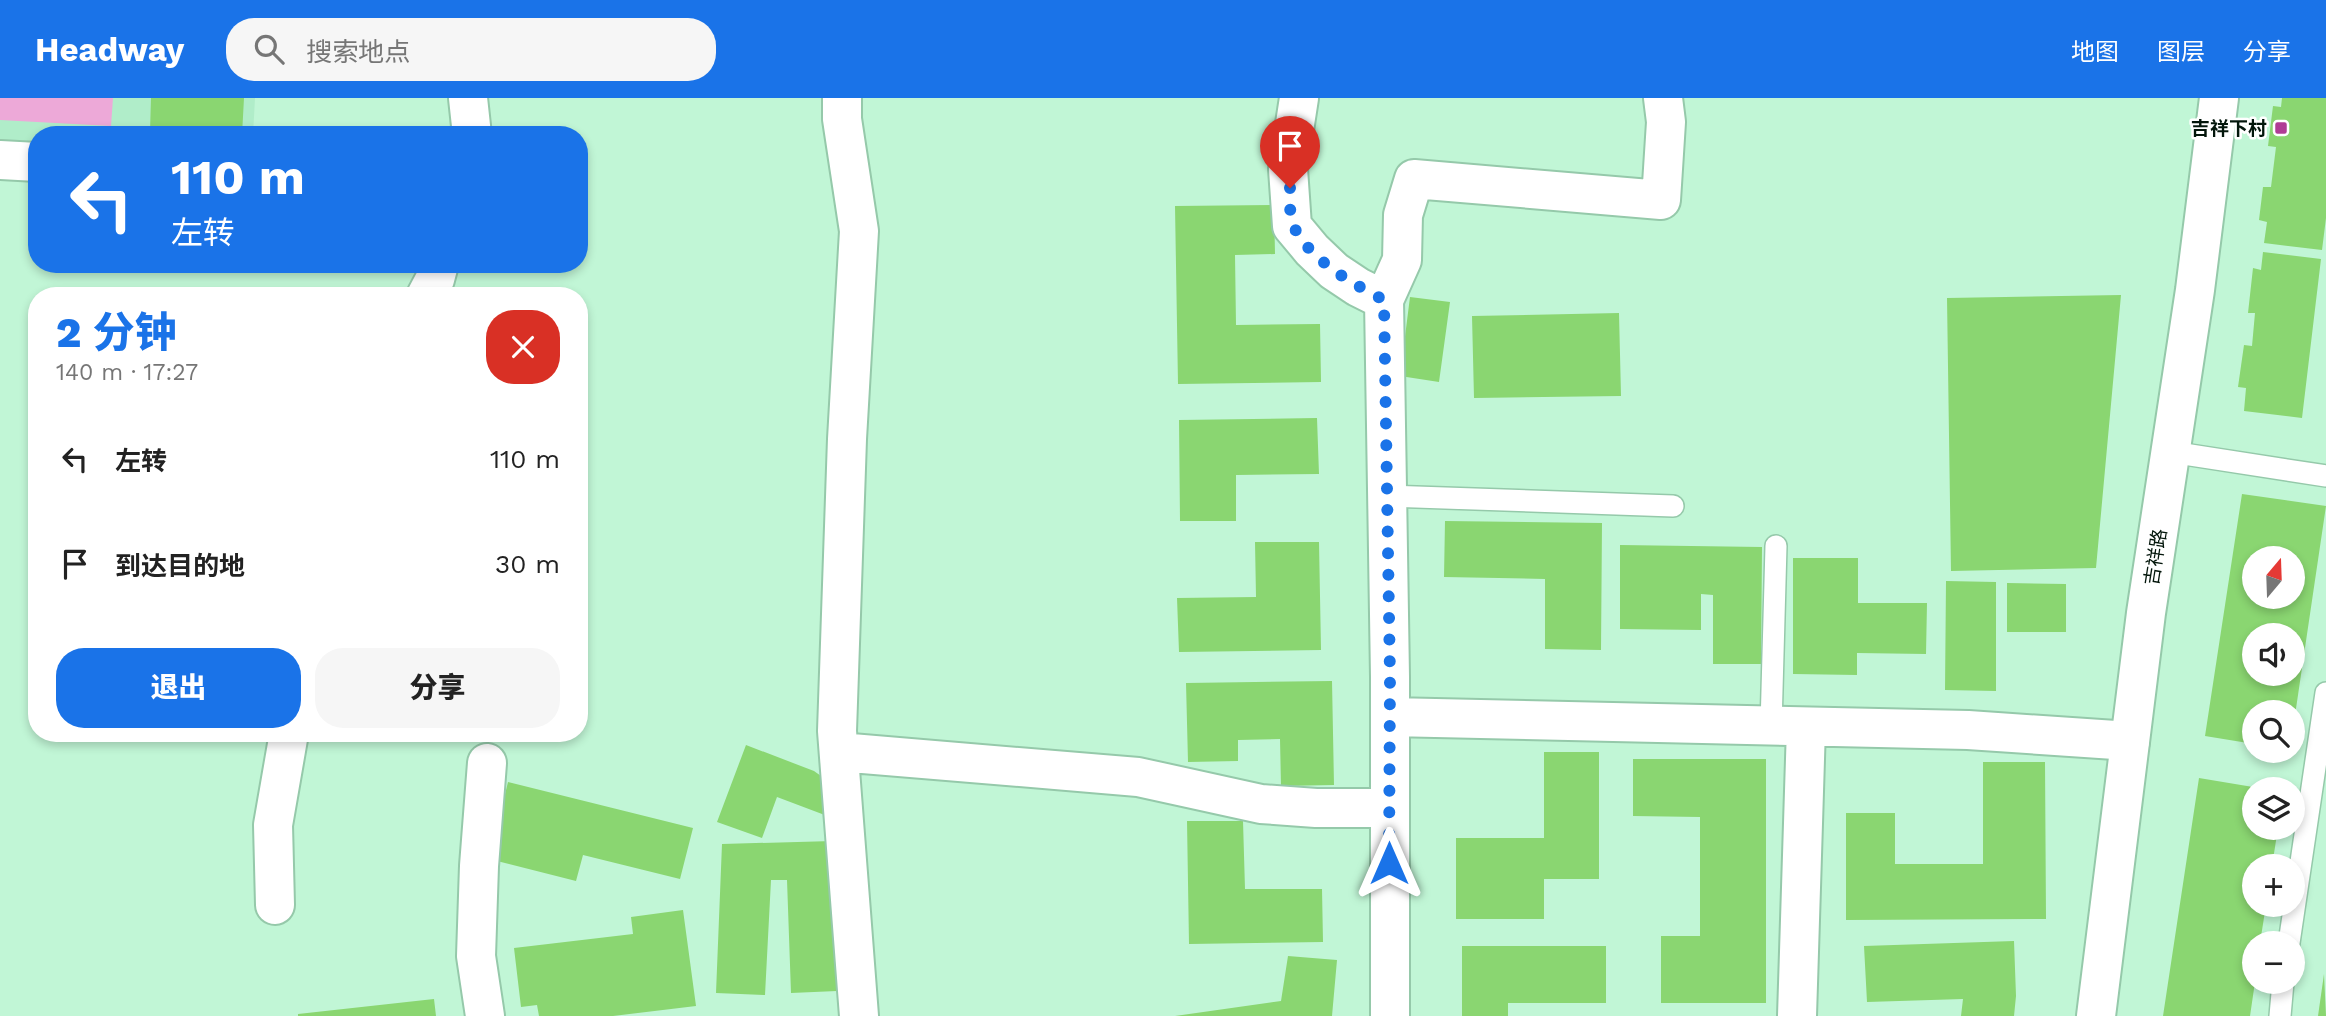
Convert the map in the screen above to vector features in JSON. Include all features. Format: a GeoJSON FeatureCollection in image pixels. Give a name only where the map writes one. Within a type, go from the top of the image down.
{"type":"FeatureCollection","features":[{"type":"Feature","properties":{"kind":"street"},"geometry":{"type":"LineString","coordinates":[[468,98],[471,126]]}},
{"type":"Feature","properties":{"kind":"street"},"geometry":{"type":"LineString","coordinates":[[842,98],[842,120],[859,231],[847,439],[837,731],[859,1016]]}},
{"type":"Feature","properties":{"kind":"street"},"geometry":{"type":"LineString","coordinates":[[1299,98],[1288,169],[1293,226],[1312,250],[1334,271],[1384,300]]}},
{"type":"Feature","properties":{"kind":"street"},"geometry":{"type":"LineString","coordinates":[[1390,1016],[1390,717],[1384,300],[1402,260],[1403,215],[1413,180],[1661,200],[1666,122],[1663,98]]}},
{"type":"Feature","properties":{"kind":"street","name":"吉祥路"},"geometry":{"type":"LineString","coordinates":[[2096,1016],[2130,740],[2197,276],[2219,98]]}},
{"type":"Feature","properties":{"kind":"street"},"geometry":{"type":"LineString","coordinates":[[0,160],[28,162]]}},
{"type":"Feature","properties":{"kind":"street"},"geometry":{"type":"LineString","coordinates":[[1390,717],[1968,730],[2130,740]]}},
{"type":"Feature","properties":{"kind":"street"},"geometry":{"type":"LineString","coordinates":[[1789,726],[1797,1016]]}},
{"type":"Feature","properties":{"kind":"street"},"geometry":{"type":"LineString","coordinates":[[275,905],[273,825],[287,742]]}},
{"type":"Feature","properties":{"kind":"street"},"geometry":{"type":"LineString","coordinates":[[839,752],[1138,777],[1261,804],[1316,808],[1389,808]]}},
{"type":"Feature","properties":{"kind":"street"},"geometry":{"type":"LineString","coordinates":[[485,1016],[476,956],[479,866],[487,763]]}},
{"type":"Feature","properties":{"kind":"lane"},"geometry":{"type":"LineString","coordinates":[[2171,452],[2326,476]]}},
{"type":"Feature","properties":{"kind":"lane"},"geometry":{"type":"LineString","coordinates":[[1387,496],[1673,506]]}},
{"type":"Feature","properties":{"kind":"lane"},"geometry":{"type":"LineString","coordinates":[[1776,545],[1789,726]]}},
{"type":"Feature","properties":{"kind":"lane"},"geometry":{"type":"LineString","coordinates":[[2291,931],[2318,801],[2326,693]]}},
{"type":"Feature","properties":{"kind":"lane"},"geometry":{"type":"LineString","coordinates":[[2280,1016],[2282,994]]}},
{"type":"Feature","properties":{"kind":"shaded area"},"geometry":{"type":"Polygon","coordinates":[[[0,98],[255,98],[253,126],[28,126],[28,142],[0,140],[0,98]]]}},
{"type":"Feature","properties":{"kind":"shaded area"},"geometry":{"type":"Polygon","coordinates":[[[0,98],[113,98],[111,126],[0,120],[0,98]]]}},
{"type":"Feature","properties":{"kind":"building"},"geometry":{"type":"Polygon","coordinates":[[[151,98],[244,98],[242,126],[150,126],[151,98]]]}},
{"type":"Feature","properties":{"kind":"building"},"geometry":{"type":"Polygon","coordinates":[[[2282,98],[2326,98],[2326,218],[2322,250],[2264,243],[2267,222],[2259,220],[2263,187],[2271,187],[2276,147],[2268,146],[2273,106],[2281,107],[2282,98]]]}},
{"type":"Feature","properties":{"kind":"building"},"geometry":{"type":"Polygon","coordinates":[[[1274,205],[1275,254],[1235,255],[1236,325],[1320,324],[1321,382],[1178,384],[1175,206],[1274,205]]]}},
{"type":"Feature","properties":{"kind":"building"},"geometry":{"type":"Polygon","coordinates":[[[2263,252],[2321,259],[2302,418],[2244,411],[2246,388],[2238,387],[2244,345],[2252,346],[2255,313],[2248,313],[2253,268],[2261,270],[2263,252]]]}},
{"type":"Feature","properties":{"kind":"building"},"geometry":{"type":"Polygon","coordinates":[[[2121,295],[2096,568],[1951,571],[1947,298],[2121,295]]]}},
{"type":"Feature","properties":{"kind":"building"},"geometry":{"type":"Polygon","coordinates":[[[1410,297],[1450,302],[1439,382],[1400,376],[1410,297]]]}},
{"type":"Feature","properties":{"kind":"building"},"geometry":{"type":"Polygon","coordinates":[[[1619,313],[1621,396],[1474,398],[1472,316],[1619,313]]]}},
{"type":"Feature","properties":{"kind":"building"},"geometry":{"type":"Polygon","coordinates":[[[1317,418],[1319,474],[1236,475],[1236,521],[1180,521],[1179,420],[1317,418]]]}},
{"type":"Feature","properties":{"kind":"building"},"geometry":{"type":"Polygon","coordinates":[[[2242,494],[2326,506],[2305,648],[2305,623],[2242,623],[2242,686],[2299,686],[2297,700],[2242,700],[2242,742],[2205,736],[2242,494]]]}},
{"type":"Feature","properties":{"kind":"building"},"geometry":{"type":"Polygon","coordinates":[[[1445,521],[1602,523],[1601,650],[1545,649],[1545,579],[1444,577],[1445,521]]]}},
{"type":"Feature","properties":{"kind":"building"},"geometry":{"type":"Polygon","coordinates":[[[1255,542],[1319,542],[1321,650],[1179,652],[1177,598],[1256,597],[1255,542]]]}},
{"type":"Feature","properties":{"kind":"building"},"geometry":{"type":"Polygon","coordinates":[[[1620,545],[1762,547],[1761,664],[1713,664],[1713,595],[1701,594],[1701,630],[1620,629],[1620,545]]]}},
{"type":"Feature","properties":{"kind":"building"},"geometry":{"type":"Polygon","coordinates":[[[1793,558],[1858,558],[1858,603],[1927,603],[1926,654],[1857,653],[1857,675],[1793,674],[1793,558]]]}},
{"type":"Feature","properties":{"kind":"building"},"geometry":{"type":"Polygon","coordinates":[[[1946,581],[1996,582],[1996,691],[1945,690],[1946,581]]]}},
{"type":"Feature","properties":{"kind":"building"},"geometry":{"type":"Polygon","coordinates":[[[2007,583],[2066,584],[2066,632],[2007,632],[2007,583]]]}},
{"type":"Feature","properties":{"kind":"building"},"geometry":{"type":"Polygon","coordinates":[[[1332,681],[1334,785],[1281,786],[1280,739],[1238,740],[1238,761],[1188,762],[1186,683],[1332,681]]]}},
{"type":"Feature","properties":{"kind":"building"},"geometry":{"type":"Polygon","coordinates":[[[746,745],[821,776],[830,817],[777,797],[762,838],[717,822],[746,745]]]}},
{"type":"Feature","properties":{"kind":"building"},"geometry":{"type":"Polygon","coordinates":[[[1544,752],[1599,752],[1599,879],[1544,879],[1544,919],[1456,919],[1456,838],[1544,838],[1544,752]]]}},
{"type":"Feature","properties":{"kind":"building"},"geometry":{"type":"Polygon","coordinates":[[[1633,759],[1766,759],[1766,1003],[1661,1003],[1661,936],[1700,936],[1700,817],[1633,816],[1633,759]]]}},
{"type":"Feature","properties":{"kind":"building"},"geometry":{"type":"Polygon","coordinates":[[[1983,762],[2045,762],[2046,919],[1846,920],[1846,813],[1895,813],[1895,864],[1983,864],[1983,762]]]}},
{"type":"Feature","properties":{"kind":"building"},"geometry":{"type":"Polygon","coordinates":[[[2199,778],[2242,785],[2242,840],[2276,840],[2274,854],[2242,854],[2242,917],[2264,917],[2262,931],[2242,931],[2242,994],[2253,994],[2250,1016],[2163,1016],[2199,778]]]}},
{"type":"Feature","properties":{"kind":"building"},"geometry":{"type":"Polygon","coordinates":[[[508,782],[693,828],[680,879],[583,855],[576,881],[489,859],[508,782]]]}},
{"type":"Feature","properties":{"kind":"building"},"geometry":{"type":"Polygon","coordinates":[[[1187,821],[1243,821],[1245,889],[1322,889],[1323,942],[1189,944],[1187,821]]]}},
{"type":"Feature","properties":{"kind":"building"},"geometry":{"type":"Polygon","coordinates":[[[833,841],[837,991],[791,993],[787,880],[771,880],[765,995],[716,993],[722,844],[833,841]]]}},
{"type":"Feature","properties":{"kind":"building"},"geometry":{"type":"Polygon","coordinates":[[[683,910],[696,1006],[613,1016],[539,1016],[537,1005],[521,1007],[514,948],[633,934],[631,917],[683,910]]]}},
{"type":"Feature","properties":{"kind":"building"},"geometry":{"type":"Polygon","coordinates":[[[2014,941],[2014,1016],[1961,1016],[1963,999],[1867,1002],[1864,946],[2014,941]]]}},
{"type":"Feature","properties":{"kind":"building"},"geometry":{"type":"Polygon","coordinates":[[[1462,946],[1606,946],[1606,1003],[1508,1003],[1508,1016],[1462,1016],[1462,946]]]}},
{"type":"Feature","properties":{"kind":"building"},"geometry":{"type":"Polygon","coordinates":[[[1288,956],[1337,960],[1332,1016],[1175,1016],[1281,1001],[1288,956]]]}},
{"type":"Feature","properties":{"kind":"building"},"geometry":{"type":"Polygon","coordinates":[[[2324,974],[2326,1016],[2318,1016],[2324,974]]]}},
{"type":"Feature","properties":{"kind":"building"},"geometry":{"type":"Polygon","coordinates":[[[434,999],[436,1016],[298,1016],[298,1014],[434,999]]]}},
{"type":"Feature","properties":{"kind":"place","name":"吉祥下村"},"geometry":{"type":"Point","coordinates":[2281,128]}},
{"type":"Feature","properties":{"kind":"route"},"geometry":{"type":"LineString","coordinates":[[1290,188],[1293,226],[1312,250],[1334,271],[1384,300],[1390,677],[1389,863]]}}]}
